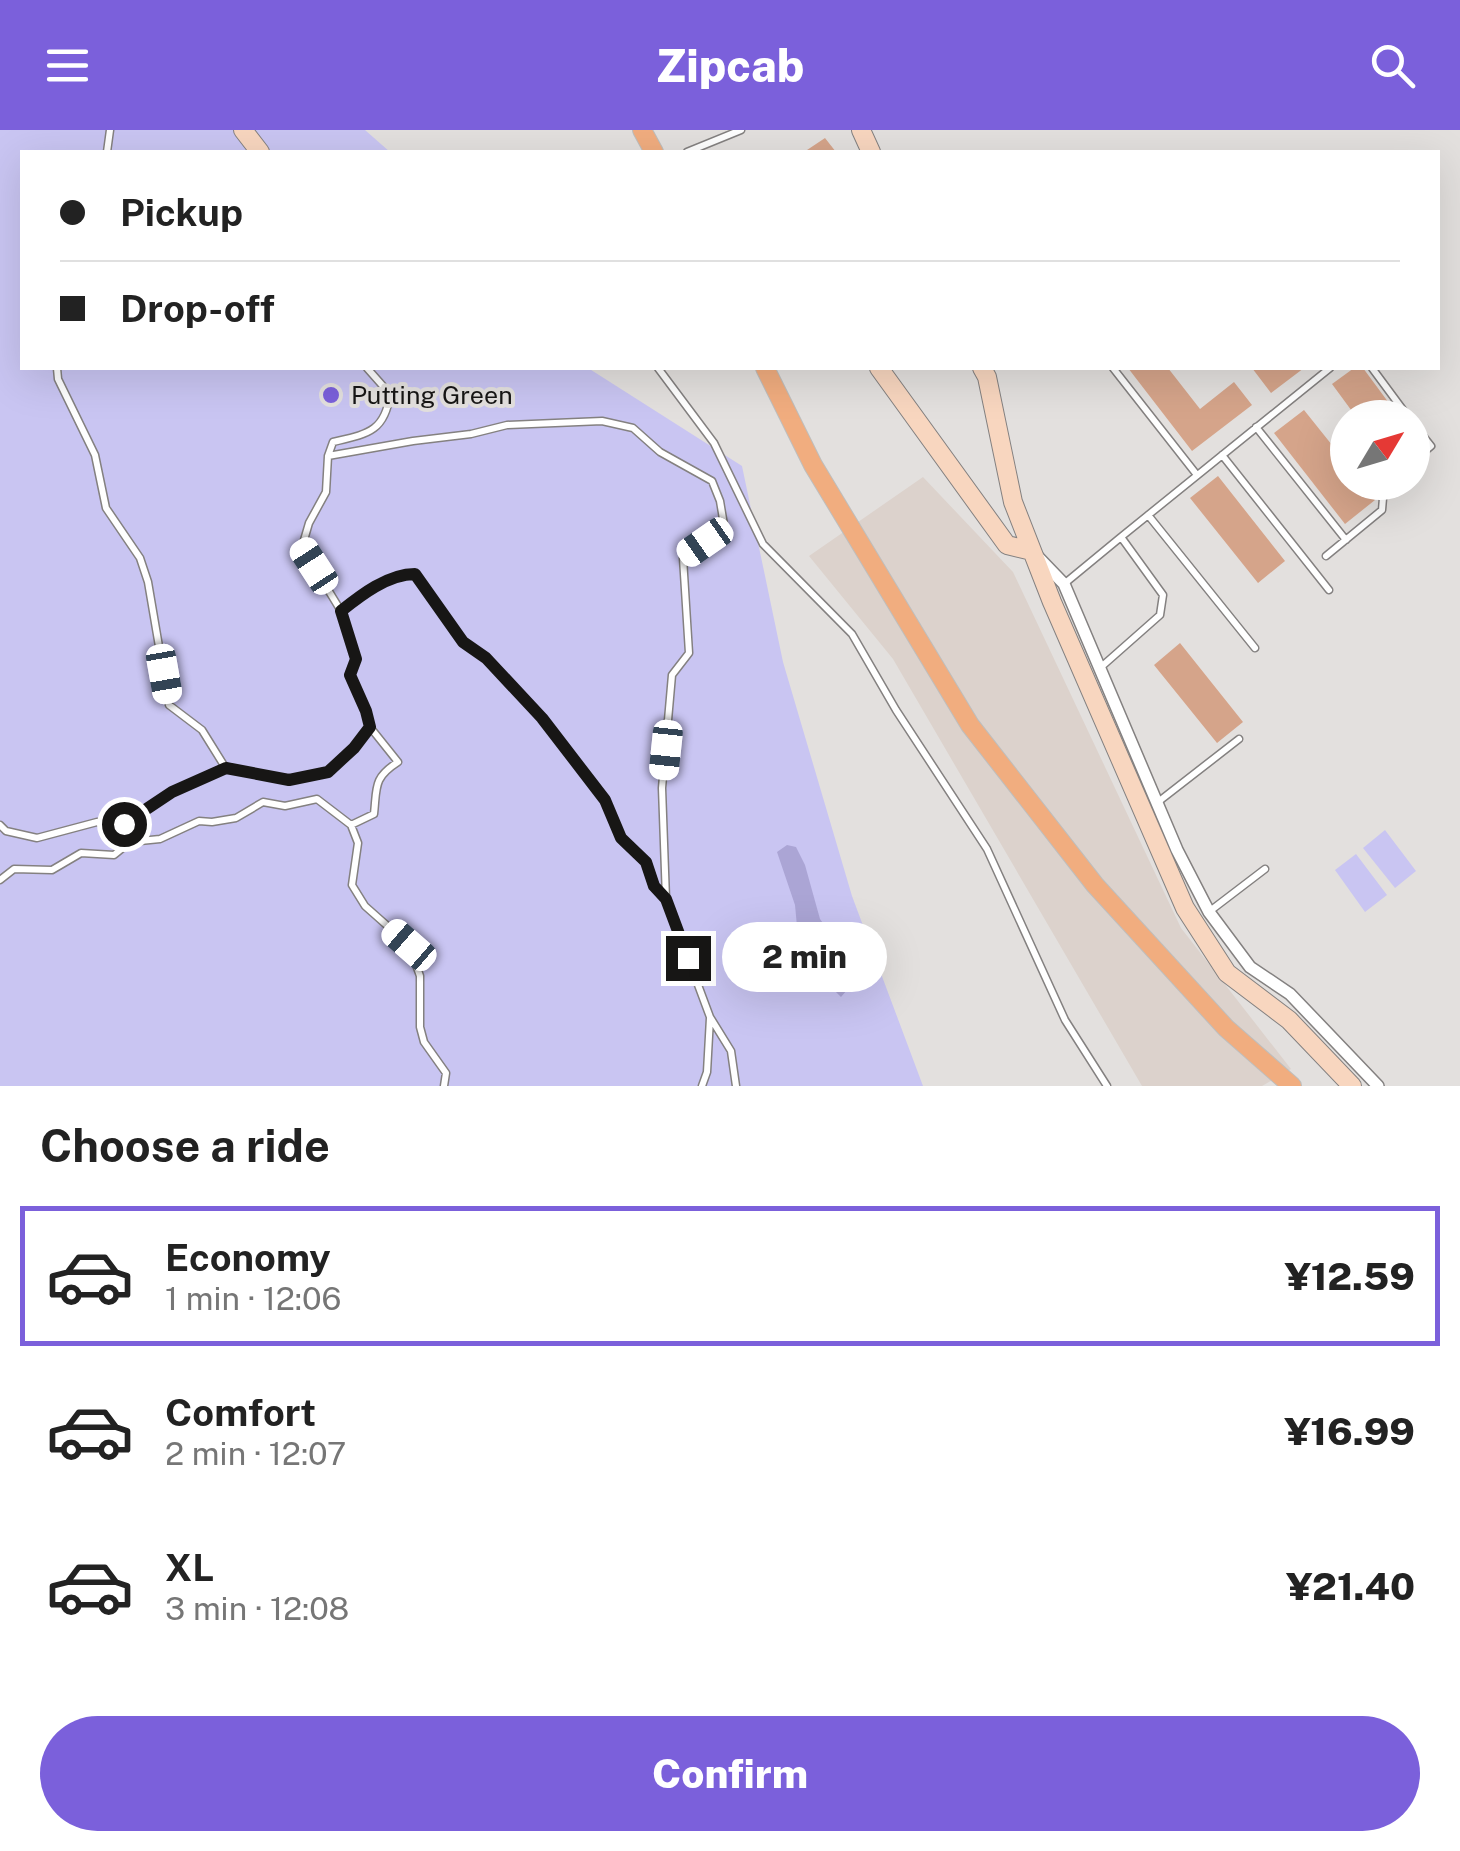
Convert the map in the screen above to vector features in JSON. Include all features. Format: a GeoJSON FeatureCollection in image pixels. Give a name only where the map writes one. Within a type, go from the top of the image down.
{"type":"FeatureCollection","features":[{"type":"Feature","properties":{"kind":"main road"},"geometry":{"type":"LineString","coordinates":[[766,370],[812,464],[970,725],[1095,885],[1226,1028],[1292,1086]]}},
{"type":"Feature","properties":{"kind":"street"},"geometry":{"type":"LineString","coordinates":[[242,130],[258,150]]}},
{"type":"Feature","properties":{"kind":"street"},"geometry":{"type":"LineString","coordinates":[[881,370],[1007,545],[1032,551],[1064,584],[1177,850],[1210,912],[1250,967],[1290,994],[1378,1086]]}},
{"type":"Feature","properties":{"kind":"street"},"geometry":{"type":"LineString","coordinates":[[983,370],[1012,502],[1185,908],[1227,973],[1288,1020],[1352,1086]]}},
{"type":"Feature","properties":{"kind":"lane"},"geometry":{"type":"LineString","coordinates":[[693,150],[742,130]]}},
{"type":"Feature","properties":{"kind":"lane"},"geometry":{"type":"LineString","coordinates":[[57,370],[95,454],[106,508],[140,558],[148,582],[169,705],[202,730],[226,768]]}},
{"type":"Feature","properties":{"kind":"lane"},"geometry":{"type":"LineString","coordinates":[[351,825],[374,814],[375,784],[398,762],[370,727],[350,675],[356,659],[341,611],[302,547],[308,523],[326,492],[328,456],[333,442],[373,429],[387,415],[390,394],[369,370]]}},
{"type":"Feature","properties":{"kind":"lane"},"geometry":{"type":"LineString","coordinates":[[660,370],[714,442],[763,544],[852,634],[987,850],[1065,1020],[1107,1086]]}},
{"type":"Feature","properties":{"kind":"lane"},"geometry":{"type":"LineString","coordinates":[[1115,370],[1197,475]]}},
{"type":"Feature","properties":{"kind":"lane"},"geometry":{"type":"LineString","coordinates":[[1064,584],[1327,370]]}},
{"type":"Feature","properties":{"kind":"lane"},"geometry":{"type":"LineString","coordinates":[[1374,370],[1396,400]]}},
{"type":"Feature","properties":{"kind":"lane"},"geometry":{"type":"LineString","coordinates":[[328,456],[508,425],[602,421],[632,428],[660,452],[712,480],[724,525],[683,558],[688,653],[672,675],[662,788],[666,899],[710,1017],[731,1051],[736,1086]]}},
{"type":"Feature","properties":{"kind":"lane"},"geometry":{"type":"LineString","coordinates":[[1256,427],[1346,540]]}},
{"type":"Feature","properties":{"kind":"lane"},"geometry":{"type":"LineString","coordinates":[[1222,455],[1329,590]]}},
{"type":"Feature","properties":{"kind":"lane"},"geometry":{"type":"LineString","coordinates":[[1326,556],[1382,510],[1383,500]]}},
{"type":"Feature","properties":{"kind":"lane"},"geometry":{"type":"LineString","coordinates":[[1148,515],[1255,648]]}},
{"type":"Feature","properties":{"kind":"lane"},"geometry":{"type":"LineString","coordinates":[[1100,668],[1160,614],[1163,594],[1121,537]]}},
{"type":"Feature","properties":{"kind":"lane"},"geometry":{"type":"LineString","coordinates":[[341,611],[372,587],[415,574],[463,642],[486,658],[552,732],[605,800],[621,838],[646,862],[654,886],[666,899]]}},
{"type":"Feature","properties":{"kind":"lane"},"geometry":{"type":"LineString","coordinates":[[0,825],[6,831],[37,838],[97,822],[124,824],[172,792],[226,768],[289,780],[328,772],[370,727]]}},
{"type":"Feature","properties":{"kind":"lane"},"geometry":{"type":"LineString","coordinates":[[1157,803],[1239,738]]}},
{"type":"Feature","properties":{"kind":"lane"},"geometry":{"type":"LineString","coordinates":[[0,880],[14,869],[52,870],[80,853],[114,856],[130,842],[160,838],[199,821],[236,818],[262,802],[285,806],[317,799],[351,825],[358,843],[352,885],[365,906],[409,945],[420,976],[420,1026],[424,1042],[446,1073],[444,1086]]}},
{"type":"Feature","properties":{"kind":"lane"},"geometry":{"type":"LineString","coordinates":[[124,824],[130,842]]}},
{"type":"Feature","properties":{"kind":"lane"},"geometry":{"type":"LineString","coordinates":[[1210,912],[1265,869]]}},
{"type":"Feature","properties":{"kind":"lane"},"geometry":{"type":"LineString","coordinates":[[702,1086],[707,1072],[710,1017]]}},
{"type":"Feature","properties":{"kind":"shaded area"},"geometry":{"type":"Polygon","coordinates":[[[0,130],[365,130],[388,150],[20,150],[20,370],[591,370],[742,466],[783,662],[852,896],[923,1086],[0,1086],[0,130]]]}},
{"type":"Feature","properties":{"kind":"shaded area"},"geometry":{"type":"Polygon","coordinates":[[[923,477],[1013,572],[1181,928],[1291,1069],[1262,1086],[1142,1086],[893,659],[809,556],[923,477]]]}},
{"type":"Feature","properties":{"kind":"shaded area"},"geometry":{"type":"Polygon","coordinates":[[[1385,830],[1416,871],[1395,888],[1363,848],[1385,830]]]}},
{"type":"Feature","properties":{"kind":"shaded area"},"geometry":{"type":"Polygon","coordinates":[[[787,845],[796,847],[805,865],[820,919],[843,958],[847,990],[841,997],[798,937],[795,905],[777,852],[787,845]]]}},
{"type":"Feature","properties":{"kind":"shaded area"},"geometry":{"type":"Polygon","coordinates":[[[1356,854],[1387,895],[1365,912],[1335,870],[1356,854]]]}},
{"type":"Feature","properties":{"kind":"building"},"geometry":{"type":"Polygon","coordinates":[[[825,138],[834,150],[807,150],[825,138]]]}},
{"type":"Feature","properties":{"kind":"building"},"geometry":{"type":"Polygon","coordinates":[[[1130,370],[1170,370],[1200,409],[1234,382],[1252,405],[1192,451],[1130,370]]]}},
{"type":"Feature","properties":{"kind":"building"},"geometry":{"type":"Polygon","coordinates":[[[1254,370],[1301,370],[1271,393],[1254,370]]]}},
{"type":"Feature","properties":{"kind":"building"},"geometry":{"type":"Polygon","coordinates":[[[1351,370],[1364,370],[1387,400],[1344,400],[1332,384],[1351,370]]]}},
{"type":"Feature","properties":{"kind":"building"},"geometry":{"type":"Polygon","coordinates":[[[1304,410],[1330,442],[1330,500],[1375,500],[1345,524],[1274,433],[1304,410]]]}},
{"type":"Feature","properties":{"kind":"building"},"geometry":{"type":"Polygon","coordinates":[[[1218,476],[1285,561],[1258,583],[1190,498],[1218,476]]]}},
{"type":"Feature","properties":{"kind":"building"},"geometry":{"type":"Polygon","coordinates":[[[1180,643],[1243,722],[1217,743],[1154,665],[1180,643]]]}},
{"type":"Feature","properties":{"kind":"place","name":"Putting Green"},"geometry":{"type":"Point","coordinates":[331,395]}},
{"type":"Feature","properties":{"kind":"route"},"geometry":{"type":"LineString","coordinates":[[124,824],[172,792],[226,768],[289,780],[328,772],[370,727],[350,675],[356,659],[341,611],[372,587],[415,574],[463,642],[486,658],[542,718],[605,800],[621,838],[646,862],[654,886],[666,899],[688,958]]}}]}
